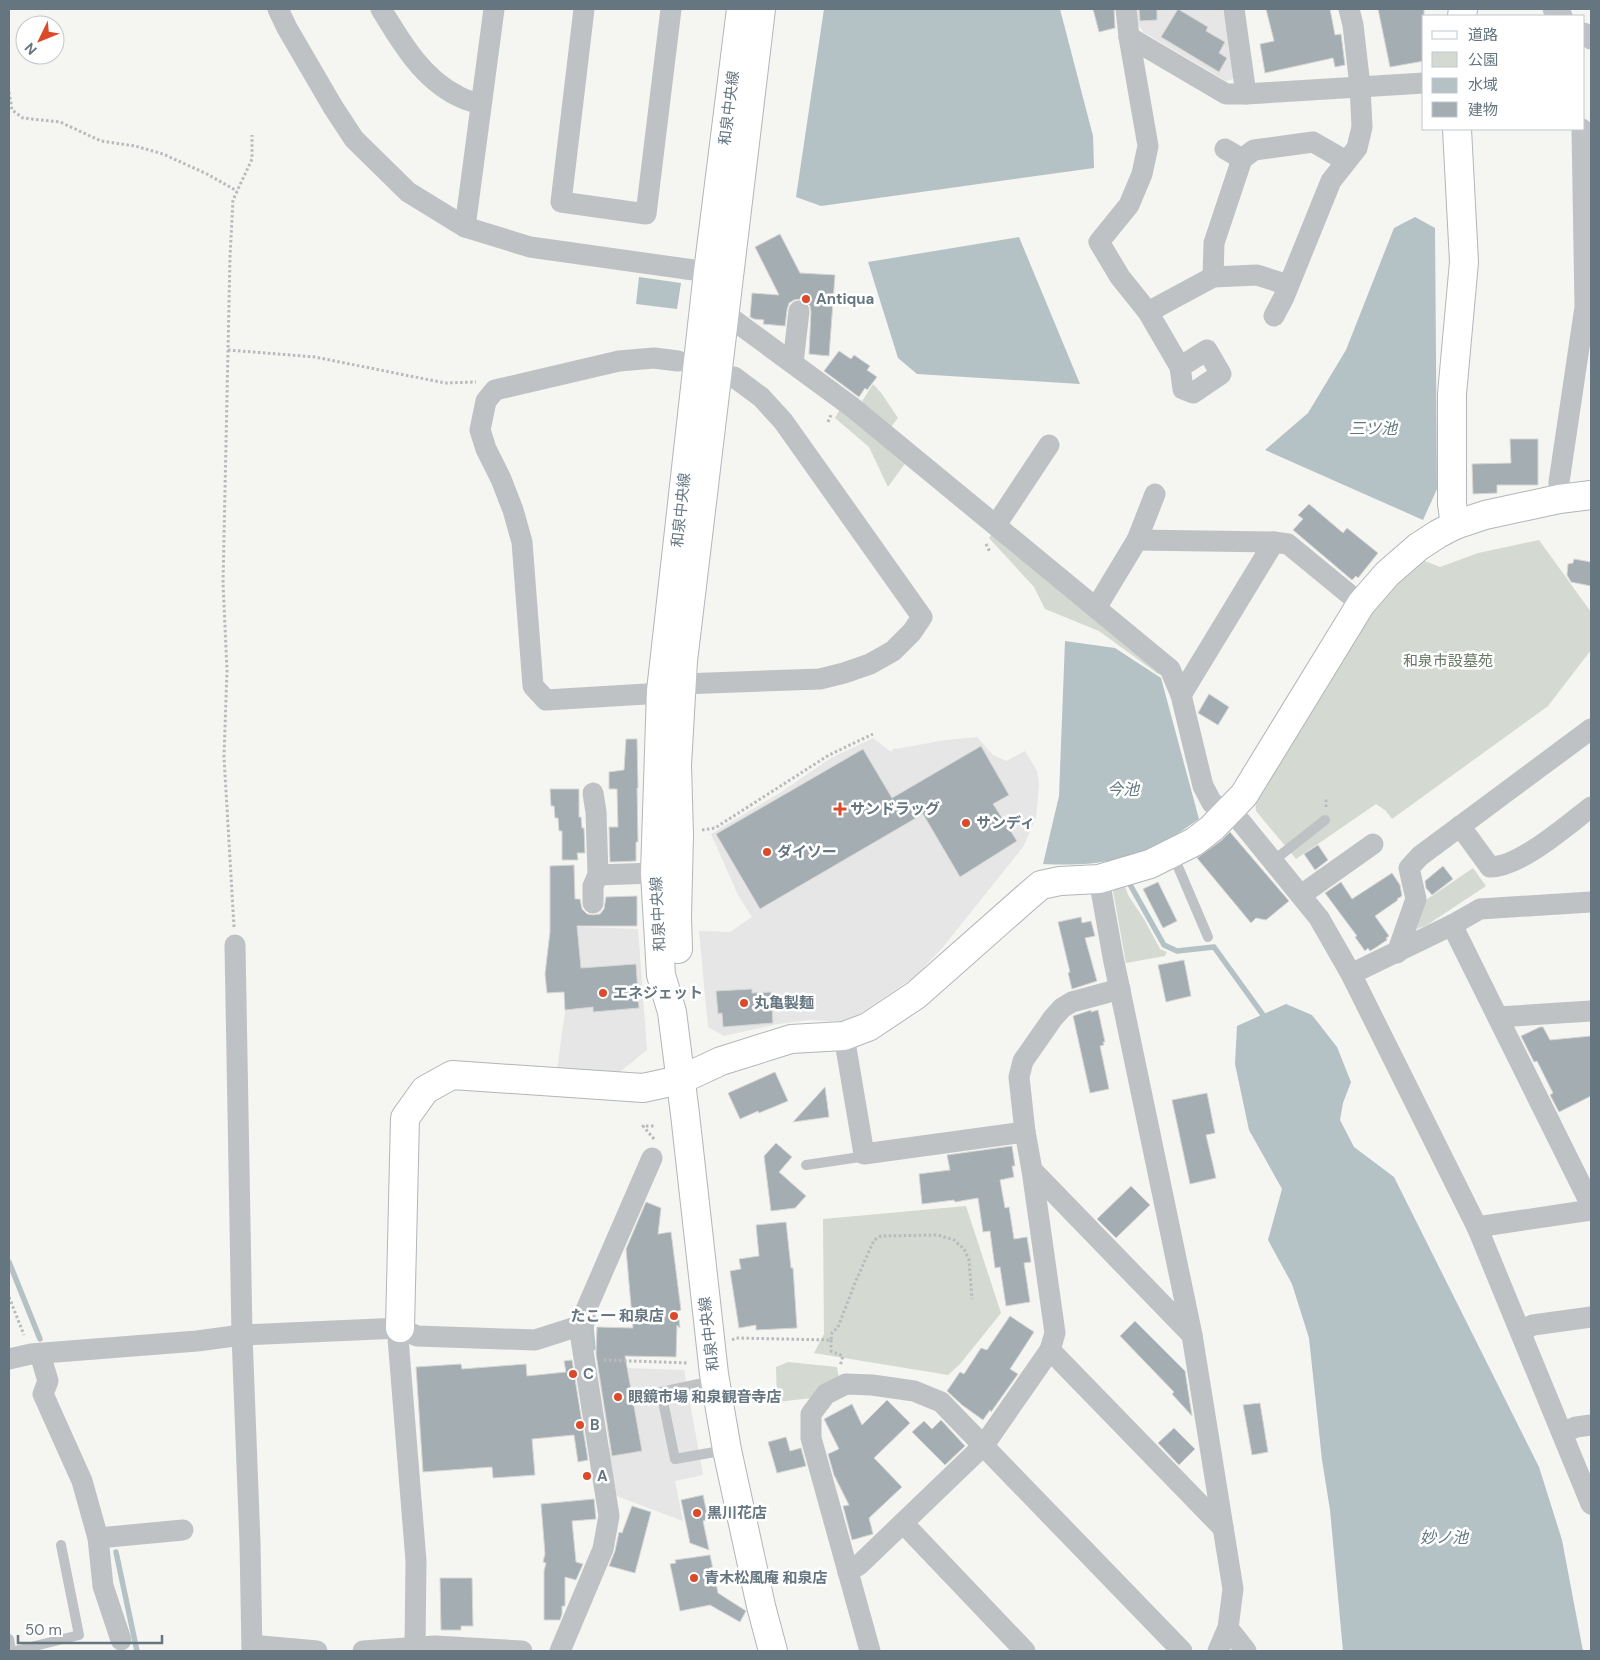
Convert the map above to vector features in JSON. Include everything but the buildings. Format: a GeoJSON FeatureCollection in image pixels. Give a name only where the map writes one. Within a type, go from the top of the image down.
{"type":"FeatureCollection","features":[{"type":"Feature","properties":{"kind":"street"},"geometry":{"type":"LineString","coordinates":[[278,9],[333,108],[354,139],[408,192],[465,227],[530,247],[708,272]]}},
{"type":"Feature","properties":{"kind":"street"},"geometry":{"type":"LineString","coordinates":[[381,9],[398,36],[428,75],[458,96],[480,104]]}},
{"type":"Feature","properties":{"kind":"street"},"geometry":{"type":"LineString","coordinates":[[465,227],[494,9]]}},
{"type":"Feature","properties":{"kind":"street"},"geometry":{"type":"LineString","coordinates":[[584,9],[561,202],[646,214],[671,9]]}},
{"type":"Feature","properties":{"kind":"street","name":"和泉中央線"},"geometry":{"type":"LineString","coordinates":[[741,9],[708,272],[656,873],[661,976],[672,1012],[715,1381],[727,1450],[761,1606],[773,1651]]}},
{"type":"Feature","properties":{"kind":"street","name":"和泉中央線"},"geometry":{"type":"LineString","coordinates":[[672,1012],[679,951],[677,917],[679,835],[672,688],[683,661],[761,9]]}},
{"type":"Feature","properties":{"kind":"street"},"geometry":{"type":"LineString","coordinates":[[1126,9],[1148,146],[1142,174],[1128,204],[1099,242],[1120,277],[1148,312],[1180,367]]}},
{"type":"Feature","properties":{"kind":"street"},"geometry":{"type":"LineString","coordinates":[[1234,9],[1246,94]]}},
{"type":"Feature","properties":{"kind":"street"},"geometry":{"type":"LineString","coordinates":[[1274,316],[1284,297],[1331,181],[1357,148],[1362,127],[1360,86],[1353,25],[1349,9]]}},
{"type":"Feature","properties":{"kind":"street"},"geometry":{"type":"LineString","coordinates":[[1129,37],[1226,94],[1422,83]]}},
{"type":"Feature","properties":{"kind":"street"},"geometry":{"type":"LineString","coordinates":[[1455,525],[1452,504],[1452,394],[1464,262],[1457,130]]}},
{"type":"Feature","properties":{"kind":"street"},"geometry":{"type":"LineString","coordinates":[[1560,498],[1559,482],[1584,370],[1585,308],[1582,130]]}},
{"type":"Feature","properties":{"kind":"street"},"geometry":{"type":"LineString","coordinates":[[1213,277],[1214,243],[1234,154],[1313,142],[1346,161]]}},
{"type":"Feature","properties":{"kind":"street"},"geometry":{"type":"LineString","coordinates":[[1148,312],[1213,277],[1257,274],[1288,284]]}},
{"type":"Feature","properties":{"kind":"street"},"geometry":{"type":"LineString","coordinates":[[793,363],[799,312]]}},
{"type":"Feature","properties":{"kind":"street"},"geometry":{"type":"LineString","coordinates":[[724,317],[735,321],[852,407],[1170,669],[1180,695],[1203,786],[1212,803],[1229,812],[1241,822],[1301,895],[1319,918],[1351,974],[1477,1228],[1591,1504]]}},
{"type":"Feature","properties":{"kind":"street"},"geometry":{"type":"LineString","coordinates":[[678,361],[654,358],[619,361],[495,390],[486,401],[480,430],[486,449],[501,479],[513,510],[522,542],[533,686],[546,700],[646,694],[672,688],[820,679],[870,664],[893,651],[912,632],[922,617],[783,421],[762,397],[734,377]]}},
{"type":"Feature","properties":{"kind":"street"},"geometry":{"type":"LineString","coordinates":[[996,525],[1049,444]]}},
{"type":"Feature","properties":{"kind":"street"},"geometry":{"type":"LineString","coordinates":[[1096,608],[1137,540],[1155,494]]}},
{"type":"Feature","properties":{"kind":"street"},"geometry":{"type":"LineString","coordinates":[[416,1647],[416,1561],[398,1338],[400,1328],[405,1118],[424,1090],[452,1075],[643,1088],[680,1080],[721,1061],[791,1039],[844,1036],[868,1027],[916,995],[1042,885],[1060,881],[1099,879],[1150,864],[1194,842],[1229,812],[1244,795],[1360,604],[1387,574],[1418,547],[1455,525],[1485,515],[1560,498],[1591,495]]}},
{"type":"Feature","properties":{"kind":"street"},"geometry":{"type":"LineString","coordinates":[[1137,540],[1274,542],[1288,544],[1360,604]]}},
{"type":"Feature","properties":{"kind":"street"},"geometry":{"type":"LineString","coordinates":[[1180,695],[1274,542]]}},
{"type":"Feature","properties":{"kind":"street"},"geometry":{"type":"LineString","coordinates":[[1397,953],[1416,899],[1409,868],[1420,856],[1591,730]]}},
{"type":"Feature","properties":{"kind":"street"},"geometry":{"type":"LineString","coordinates":[[593,903],[593,886],[598,875],[600,806]]}},
{"type":"Feature","properties":{"kind":"street"},"geometry":{"type":"LineString","coordinates":[[1460,826],[1490,867],[1497,867],[1521,858],[1591,807]]}},
{"type":"Feature","properties":{"kind":"street"},"geometry":{"type":"LineString","coordinates":[[1301,895],[1373,844]]}},
{"type":"Feature","properties":{"kind":"street"},"geometry":{"type":"LineString","coordinates":[[598,875],[656,873]]}},
{"type":"Feature","properties":{"kind":"street"},"geometry":{"type":"LineString","coordinates":[[1099,879],[1192,1335],[1233,1589],[1228,1628],[1218,1651]]}},
{"type":"Feature","properties":{"kind":"street"},"geometry":{"type":"LineString","coordinates":[[1351,974],[1397,953],[1480,909],[1591,902]]}},
{"type":"Feature","properties":{"kind":"street"},"geometry":{"type":"LineString","coordinates":[[1452,925],[1591,1206]]}},
{"type":"Feature","properties":{"kind":"street"},"geometry":{"type":"LineString","coordinates":[[235,945],[242,1336],[252,1648],[317,1651]]}},
{"type":"Feature","properties":{"kind":"street"},"geometry":{"type":"LineString","coordinates":[[848,1572],[859,1565],[984,1445],[1050,1350],[1055,1333],[1025,1132],[1019,1077],[1023,1061],[1062,1008],[1072,1002],[1120,989]]}},
{"type":"Feature","properties":{"kind":"street"},"geometry":{"type":"LineString","coordinates":[[1498,1017],[1591,1011]]}},
{"type":"Feature","properties":{"kind":"street"},"geometry":{"type":"LineString","coordinates":[[844,1036],[864,1154],[1025,1132]]}},
{"type":"Feature","properties":{"kind":"street"},"geometry":{"type":"LineString","coordinates":[[560,1651],[603,1549],[609,1516],[579,1326],[652,1158]]}},
{"type":"Feature","properties":{"kind":"street"},"geometry":{"type":"LineString","coordinates":[[1032,1170],[1192,1335]]}},
{"type":"Feature","properties":{"kind":"street"},"geometry":{"type":"LineString","coordinates":[[1477,1228],[1591,1210]]}},
{"type":"Feature","properties":{"kind":"street"},"geometry":{"type":"LineString","coordinates":[[1521,1331],[1533,1325],[1591,1317]]}},
{"type":"Feature","properties":{"kind":"street"},"geometry":{"type":"LineString","coordinates":[[9,1359],[36,1354],[242,1336],[400,1328],[417,1336],[535,1340],[579,1326]]}},
{"type":"Feature","properties":{"kind":"street"},"geometry":{"type":"LineString","coordinates":[[1050,1350],[1223,1528]]}},
{"type":"Feature","properties":{"kind":"street"},"geometry":{"type":"LineString","coordinates":[[36,1354],[48,1381],[43,1394],[82,1481],[98,1538],[104,1586],[121,1640]]}},
{"type":"Feature","properties":{"kind":"street"},"geometry":{"type":"LineString","coordinates":[[870,1651],[811,1438],[811,1414],[826,1394],[846,1384],[872,1385],[914,1391],[941,1402],[1182,1651]]}},
{"type":"Feature","properties":{"kind":"street"},"geometry":{"type":"LineString","coordinates":[[1562,1433],[1576,1427],[1591,1425]]}},
{"type":"Feature","properties":{"kind":"street"},"geometry":{"type":"LineString","coordinates":[[903,1523],[1025,1651]]}},
{"type":"Feature","properties":{"kind":"street"},"geometry":{"type":"LineString","coordinates":[[98,1538],[183,1530]]}},
{"type":"Feature","properties":{"kind":"street"},"geometry":{"type":"LineString","coordinates":[[1228,1628],[1246,1651]]}},
{"type":"Feature","properties":{"kind":"street"},"geometry":{"type":"LineString","coordinates":[[363,1651],[434,1646],[522,1651]]}},
{"type":"Feature","properties":{"kind":"lane"},"geometry":{"type":"LineString","coordinates":[[1273,861],[1325,820]]}},
{"type":"Feature","properties":{"kind":"lane"},"geometry":{"type":"LineString","coordinates":[[1173,854],[1208,937]]}},
{"type":"Feature","properties":{"kind":"lane"},"geometry":{"type":"LineString","coordinates":[[806,1165],[860,1157],[864,1154]]}},
{"type":"Feature","properties":{"kind":"lane"},"geometry":{"type":"LineString","coordinates":[[715,1381],[661,1392],[675,1458],[727,1450]]}},
{"type":"Feature","properties":{"kind":"lane"},"geometry":{"type":"LineString","coordinates":[[9,1639],[13,1651],[79,1635],[61,1545]]}},
{"type":"Feature","properties":{"kind":"path"},"geometry":{"type":"LineString","coordinates":[[9,92],[12,110],[23,118],[60,122],[101,141],[135,146],[163,154],[207,174],[237,191]]}},
{"type":"Feature","properties":{"kind":"path"},"geometry":{"type":"LineString","coordinates":[[235,945],[224,757],[226,670],[223,583],[230,248],[233,200],[252,159],[252,135]]}},
{"type":"Feature","properties":{"kind":"path"},"geometry":{"type":"LineString","coordinates":[[228,350],[315,357],[445,383],[487,381],[495,390]]}},
{"type":"Feature","properties":{"kind":"path"},"geometry":{"type":"LineString","coordinates":[[679,835],[715,828],[830,755],[872,734]]}},
{"type":"Feature","properties":{"kind":"path"},"geometry":{"type":"LineString","coordinates":[[841,1386],[839,1369],[843,1356],[831,1351],[832,1333],[838,1326],[854,1283],[874,1240],[881,1236],[938,1235],[954,1240],[964,1249],[969,1260],[972,1299]]}},
{"type":"Feature","properties":{"kind":"path"},"geometry":{"type":"LineString","coordinates":[[9,1297],[36,1354]]}},
{"type":"Feature","properties":{"kind":"path"},"geometry":{"type":"LineString","coordinates":[[710,1347],[736,1338],[831,1340]]}},
{"type":"Feature","properties":{"kind":"path"},"geometry":{"type":"LineString","coordinates":[[585,1360],[689,1363]]}},
{"type":"Feature","properties":{"kind":"shaded area"},"geometry":{"type":"Polygon","coordinates":[[[1134,9],[1223,9],[1236,78],[1226,81],[1143,32],[1135,19],[1134,9]]]}},
{"type":"Feature","properties":{"kind":"shaded area"},"geometry":{"type":"Polygon","coordinates":[[[977,737],[993,755],[1006,761],[1025,751],[1037,771],[1039,784],[1036,818],[1023,847],[943,947],[916,976],[857,1016],[844,1022],[810,1020],[778,1024],[724,1036],[708,1027],[699,931],[730,932],[752,917],[738,895],[711,834],[778,794],[831,758],[873,738],[891,752],[894,748],[977,737]]]}},
{"type":"Feature","properties":{"kind":"shaded area","name":"エネジェット"},"geometry":{"type":"Polygon","coordinates":[[[551,926],[638,929],[647,1050],[616,1075],[557,1070],[565,1012],[563,974],[545,975],[551,926]]]}},
{"type":"Feature","properties":{"kind":"shaded area"},"geometry":{"type":"Polygon","coordinates":[[[597,1367],[684,1370],[703,1475],[675,1481],[683,1521],[614,1495],[608,1448],[610,1447],[597,1367]]]}},
{"type":"Feature","properties":{"kind":"green space"},"geometry":{"type":"Polygon","coordinates":[[[873,384],[898,418],[891,427],[861,403],[873,384]]]}},
{"type":"Feature","properties":{"kind":"green space"},"geometry":{"type":"Polygon","coordinates":[[[840,409],[906,462],[888,487],[869,447],[835,418],[840,409]]]}},
{"type":"Feature","properties":{"kind":"green space"},"geometry":{"type":"Polygon","coordinates":[[[993,532],[1162,672],[1158,674],[1099,631],[1045,609],[1034,587],[989,538],[993,532]]]}},
{"type":"Feature","properties":{"kind":"green space","name":"和泉市設墓苑"},"geometry":{"type":"Polygon","coordinates":[[[1539,540],[1591,612],[1591,650],[1548,706],[1392,819],[1386,811],[1376,804],[1296,859],[1256,811],[1255,797],[1371,604],[1422,560],[1440,567],[1478,553],[1539,540]]]}},
{"type":"Feature","properties":{"kind":"green space"},"geometry":{"type":"Polygon","coordinates":[[[1473,868],[1486,886],[1427,925],[1417,929],[1426,900],[1473,868]]]}},
{"type":"Feature","properties":{"kind":"green space"},"geometry":{"type":"Polygon","coordinates":[[[1120,883],[1124,883],[1128,895],[1144,919],[1160,949],[1167,952],[1165,956],[1126,963],[1113,891],[1120,883]]]}},
{"type":"Feature","properties":{"kind":"green space"},"geometry":{"type":"Polygon","coordinates":[[[966,1206],[1001,1313],[960,1364],[948,1375],[814,1353],[824,1334],[823,1219],[966,1206]]]}},
{"type":"Feature","properties":{"kind":"green space"},"geometry":{"type":"Polygon","coordinates":[[[788,1362],[837,1367],[839,1379],[812,1398],[777,1402],[776,1367],[788,1362]]]}},
{"type":"Feature","properties":{"kind":"water"},"geometry":{"type":"Polygon","coordinates":[[[824,9],[1060,9],[1093,136],[1094,168],[821,206],[796,197],[824,9]]]}},
{"type":"Feature","properties":{"kind":"water","name":"三ツ池"},"geometry":{"type":"Polygon","coordinates":[[[1415,217],[1435,228],[1437,489],[1423,520],[1265,450],[1308,413],[1346,350],[1394,228],[1415,217]]]}},
{"type":"Feature","properties":{"kind":"water"},"geometry":{"type":"Polygon","coordinates":[[[1019,237],[1080,384],[917,374],[898,358],[868,262],[1019,237]]]}},
{"type":"Feature","properties":{"kind":"water"},"geometry":{"type":"Polygon","coordinates":[[[639,277],[681,283],[677,309],[636,304],[639,277]]]}},
{"type":"Feature","properties":{"kind":"water","name":"今池"},"geometry":{"type":"Polygon","coordinates":[[[1065,641],[1115,648],[1161,678],[1199,819],[1167,840],[1136,854],[1092,863],[1043,864],[1059,796],[1065,641]]]}},
{"type":"Feature","properties":{"kind":"water","name":"妙ノ池"},"geometry":{"type":"Polygon","coordinates":[[[1286,1004],[1312,1015],[1337,1047],[1351,1082],[1343,1103],[1340,1120],[1354,1147],[1394,1177],[1539,1467],[1562,1540],[1583,1651],[1343,1651],[1330,1510],[1322,1460],[1309,1338],[1292,1284],[1268,1240],[1282,1189],[1249,1130],[1235,1064],[1237,1026],[1286,1004]]]}},
{"type":"Feature","properties":{"kind":"waterway"},"geometry":{"type":"LineString","coordinates":[[1128,881],[1164,945],[1177,951],[1214,947],[1266,1019]]}},
{"type":"Feature","properties":{"kind":"waterway"},"geometry":{"type":"LineString","coordinates":[[9,1262],[40,1339]]}},
{"type":"Feature","properties":{"kind":"waterway"},"geometry":{"type":"LineString","coordinates":[[593,1317],[591,1328],[593,1348]]}},
{"type":"Feature","properties":{"kind":"waterway"},"geometry":{"type":"LineString","coordinates":[[116,1552],[137,1651]]}},
{"type":"Feature","properties":{"kind":"place","name":"Antiqua"},"geometry":{"type":"Point","coordinates":[806,299]}},
{"type":"Feature","properties":{"kind":"place","name":"サンドラッグ"},"geometry":{"type":"Point","coordinates":[840,809]}},
{"type":"Feature","properties":{"kind":"place","name":"サンディ"},"geometry":{"type":"Point","coordinates":[966,823]}},
{"type":"Feature","properties":{"kind":"place","name":"ダイソー"},"geometry":{"type":"Point","coordinates":[767,852]}},
{"type":"Feature","properties":{"kind":"place","name":"エネジェット"},"geometry":{"type":"Point","coordinates":[603,993]}},
{"type":"Feature","properties":{"kind":"place","name":"丸亀製麺"},"geometry":{"type":"Point","coordinates":[744,1003]}},
{"type":"Feature","properties":{"kind":"place","name":"たこ一 和泉店"},"geometry":{"type":"Point","coordinates":[674,1316]}},
{"type":"Feature","properties":{"kind":"place","name":"C"},"geometry":{"type":"Point","coordinates":[573,1374]}},
{"type":"Feature","properties":{"kind":"place","name":"眼鏡市場 和泉観音寺店"},"geometry":{"type":"Point","coordinates":[618,1397]}},
{"type":"Feature","properties":{"kind":"place","name":"B"},"geometry":{"type":"Point","coordinates":[580,1425]}},
{"type":"Feature","properties":{"kind":"place","name":"A"},"geometry":{"type":"Point","coordinates":[587,1476]}},
{"type":"Feature","properties":{"kind":"place","name":"黒川花店"},"geometry":{"type":"Point","coordinates":[697,1513]}},
{"type":"Feature","properties":{"kind":"place","name":"青木松風庵 和泉店"},"geometry":{"type":"Point","coordinates":[694,1578]}}]}
